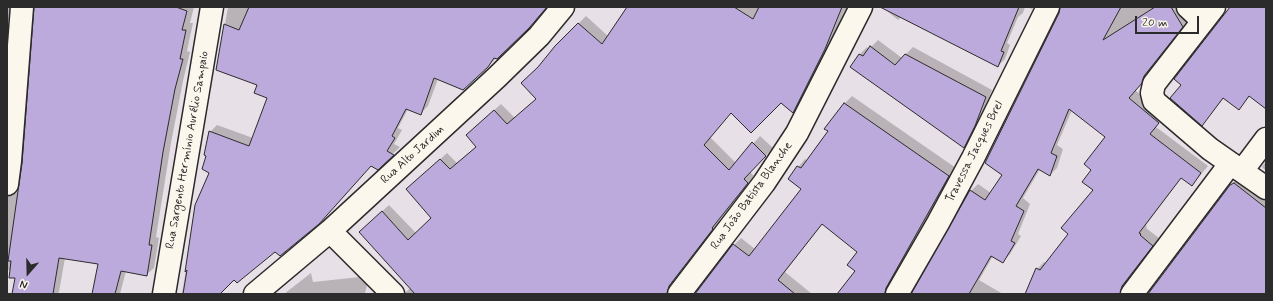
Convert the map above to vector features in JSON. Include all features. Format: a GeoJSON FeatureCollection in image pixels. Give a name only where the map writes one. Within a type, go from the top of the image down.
{"type":"FeatureCollection","features":[{"type":"Feature","properties":{"kind":"street"},"geometry":{"type":"LineString","coordinates":[[7,184],[22,7]]}},
{"type":"Feature","properties":{"kind":"street","name":"Rua Sargento Hermínio Aurélio Sampaio"},"geometry":{"type":"LineString","coordinates":[[164,294],[212,7]]}},
{"type":"Feature","properties":{"kind":"street","name":"Rua Alto Jardim"},"geometry":{"type":"LineString","coordinates":[[254,294],[330,231],[497,77],[539,36],[563,7]]}},
{"type":"Feature","properties":{"kind":"street","name":"Rua João Batista Blanche"},"geometry":{"type":"LineString","coordinates":[[679,294],[764,183],[797,132],[861,7]]}},
{"type":"Feature","properties":{"kind":"street","name":"Travessa Jacques Brel"},"geometry":{"type":"LineString","coordinates":[[897,294],[938,223],[1048,7]]}},
{"type":"Feature","properties":{"kind":"street"},"geometry":{"type":"LineString","coordinates":[[1202,12],[1154,84],[1152,93],[1154,101],[1210,149],[1266,188]]}},
{"type":"Feature","properties":{"kind":"street"},"geometry":{"type":"LineString","coordinates":[[1132,294],[1236,167],[1266,139]]}},
{"type":"Feature","properties":{"kind":"street"},"geometry":{"type":"LineString","coordinates":[[330,231],[393,294]]}},
{"type":"Feature","properties":{"kind":"building"},"geometry":{"type":"Polygon","coordinates":[[[34,7],[176,7],[187,11],[182,30],[186,30],[180,59],[183,59],[175,89],[163,152],[149,245],[152,245],[147,276],[121,271],[115,294],[92,294],[98,264],[59,258],[53,294],[12,294],[15,278],[9,278],[11,261],[8,261],[22,163],[34,7]]]}},
{"type":"Feature","properties":{"kind":"building"},"geometry":{"type":"Polygon","coordinates":[[[249,7],[547,7],[529,28],[497,59],[494,58],[488,67],[463,90],[434,78],[421,115],[406,109],[392,136],[395,138],[387,151],[394,155],[378,170],[371,166],[319,224],[280,256],[275,252],[237,283],[234,280],[220,294],[183,294],[195,205],[209,173],[202,169],[206,156],[204,155],[209,131],[249,146],[267,98],[254,93],[257,85],[216,70],[224,24],[239,30],[249,7]]]}},
{"type":"Feature","properties":{"kind":"building"},"geometry":{"type":"Polygon","coordinates":[[[627,7],[734,7],[753,19],[759,7],[842,7],[825,49],[793,113],[781,103],[751,133],[731,113],[704,145],[729,170],[752,142],[766,156],[744,179],[748,183],[669,286],[667,294],[415,294],[359,232],[382,211],[408,240],[431,218],[406,189],[440,159],[450,169],[476,147],[466,135],[494,110],[507,124],[536,99],[521,83],[538,67],[555,46],[578,23],[602,44],[627,7]]]}},
{"type":"Feature","properties":{"kind":"building"},"geometry":{"type":"Polygon","coordinates":[[[880,7],[1019,7],[1001,51],[1004,52],[998,67],[880,7]]]}},
{"type":"Feature","properties":{"kind":"building"},"geometry":{"type":"Polygon","coordinates":[[[1060,7],[1121,7],[1103,40],[1155,7],[1171,7],[1183,27],[1144,76],[1142,83],[1129,98],[1159,123],[1150,134],[1201,173],[1192,186],[1181,178],[1139,233],[1153,246],[1122,286],[1120,294],[1025,294],[1036,268],[1040,270],[1068,234],[1061,228],[1093,190],[1082,182],[1091,170],[1084,164],[1105,137],[1069,109],[1051,153],[1057,156],[1050,176],[1038,169],[1016,206],[1024,211],[1011,241],[1015,243],[1003,263],[991,256],[969,294],[911,294],[970,190],[985,200],[1002,175],[985,163],[1059,13],[1060,7]]]}},
{"type":"Feature","properties":{"kind":"building"},"geometry":{"type":"Polygon","coordinates":[[[1230,7],[1266,7],[1266,109],[1249,96],[1239,110],[1223,98],[1202,126],[1170,98],[1181,85],[1174,79],[1230,7]]]}},
{"type":"Feature","properties":{"kind":"building"},"geometry":{"type":"Polygon","coordinates":[[[870,46],[895,65],[905,54],[986,97],[975,126],[964,148],[850,67],[859,54],[863,56],[870,46]]]}},
{"type":"Feature","properties":{"kind":"building"},"geometry":{"type":"Polygon","coordinates":[[[844,103],[949,176],[886,288],[885,294],[837,294],[855,271],[847,265],[857,252],[822,224],[778,280],[795,294],[695,294],[733,244],[749,256],[801,189],[788,179],[797,166],[801,168],[828,131],[824,129],[844,103]]]}},
{"type":"Feature","properties":{"kind":"building"},"geometry":{"type":"Polygon","coordinates":[[[1234,183],[1266,208],[1266,294],[1148,294],[1230,185],[1234,183]]]}}]}
